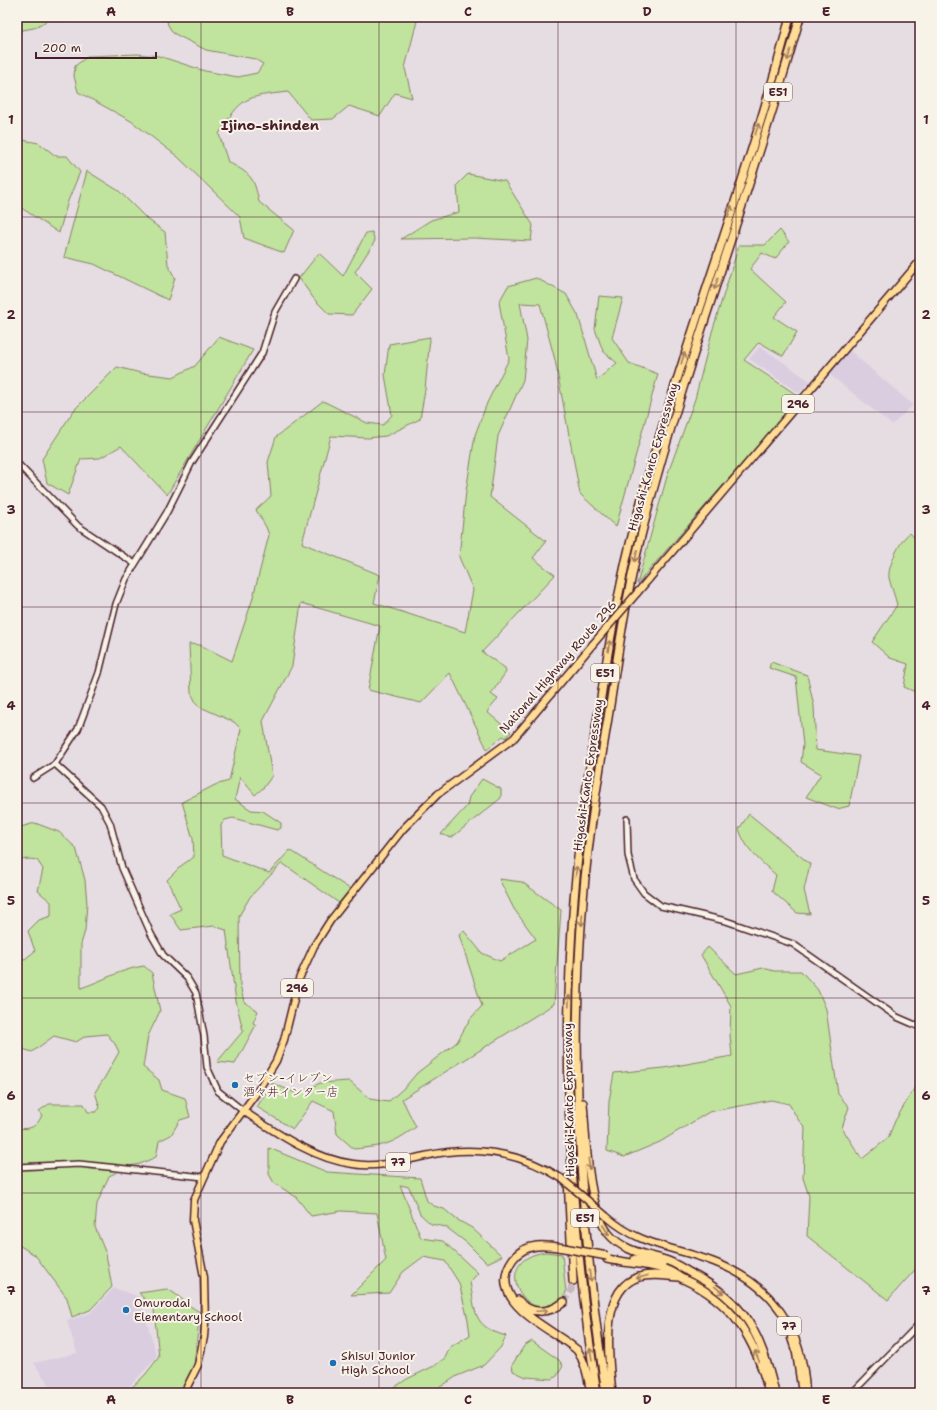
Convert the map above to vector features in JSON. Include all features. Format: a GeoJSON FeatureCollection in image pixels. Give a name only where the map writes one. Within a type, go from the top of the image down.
{"type":"FeatureCollection","features":[{"type":"Feature","properties":{"kind":"highway","name":"Higashi-Kanto Expressway"},"geometry":{"type":"LineString","coordinates":[[597,1393],[580,1263],[573,1180],[570,1110],[569,1036],[574,899],[581,828],[618,596],[650,469],[790,17]]}},
{"type":"Feature","properties":{"kind":"highway","name":"Higashi-Kanto Expressway"},"geometry":{"type":"LineString","coordinates":[[606,1393],[586,1241],[580,1149],[578,1041],[580,941],[590,830],[627,596],[667,442],[728,247],[755,167],[800,17]]}},
{"type":"Feature","properties":{"kind":"highway"},"geometry":{"type":"LineString","coordinates":[[578,1041],[591,1180],[594,1198],[604,1227],[614,1240],[621,1245],[640,1254],[669,1261],[715,1287],[752,1325],[765,1354],[775,1393]]}},
{"type":"Feature","properties":{"kind":"highway"},"geometry":{"type":"LineString","coordinates":[[570,1110],[568,1205],[572,1281]]}},
{"type":"Feature","properties":{"kind":"highway"},"geometry":{"type":"LineString","coordinates":[[591,1393],[587,1370],[582,1357],[573,1347],[523,1312],[512,1301],[507,1287],[506,1276],[508,1268],[517,1254],[530,1247],[542,1244],[664,1269],[708,1291],[729,1310],[744,1328],[760,1361],[769,1393]]}},
{"type":"Feature","properties":{"kind":"highway"},"geometry":{"type":"LineString","coordinates":[[564,1302],[555,1309],[533,1311],[519,1302],[511,1284],[511,1275],[518,1261],[530,1252],[546,1249],[565,1249]]}},
{"type":"Feature","properties":{"kind":"highway"},"geometry":{"type":"LineString","coordinates":[[607,1257],[658,1263],[685,1270]]}},
{"type":"Feature","properties":{"kind":"highway"},"geometry":{"type":"LineString","coordinates":[[612,1393],[609,1360],[609,1329],[613,1307],[619,1292],[628,1283],[639,1277],[658,1275],[681,1278]]}},
{"type":"Feature","properties":{"kind":"main road","name":"National Highway Route 296"},"geometry":{"type":"LineString","coordinates":[[184,1393],[198,1365],[205,1334],[204,1277],[193,1220],[194,1200],[220,1142],[270,1073],[276,1061],[304,964],[330,921],[387,848],[415,816],[438,794],[514,738],[920,261]]}},
{"type":"Feature","properties":{"kind":"main road","name":"77"},"geometry":{"type":"LineString","coordinates":[[242,1110],[284,1137],[319,1155],[341,1162],[378,1165],[446,1152],[478,1150],[518,1158],[550,1171],[561,1178],[625,1231],[644,1241],[713,1262],[754,1283],[769,1297],[791,1329],[799,1346],[805,1367],[806,1393]]}},
{"type":"Feature","properties":{"kind":"main road","name":"77"},"geometry":{"type":"LineString","coordinates":[[742,1276],[771,1304],[788,1331],[796,1353],[802,1393]]}},
{"type":"Feature","properties":{"kind":"street"},"geometry":{"type":"LineString","coordinates":[[33,778],[55,764],[78,729],[99,673],[120,594],[126,579],[167,512],[192,462],[262,353],[275,312],[294,279]]}},
{"type":"Feature","properties":{"kind":"street"},"geometry":{"type":"LineString","coordinates":[[17,462],[78,526],[135,564]]}},
{"type":"Feature","properties":{"kind":"street"},"geometry":{"type":"LineString","coordinates":[[55,764],[101,806],[104,811],[110,823],[122,868],[151,934],[163,955],[187,978],[196,993],[204,1036],[207,1067],[218,1091],[242,1110]]}},
{"type":"Feature","properties":{"kind":"street"},"geometry":{"type":"LineString","coordinates":[[627,819],[628,855],[634,879],[644,893],[661,906],[726,921],[793,944],[897,1017],[920,1027]]}},
{"type":"Feature","properties":{"kind":"street"},"geometry":{"type":"LineString","coordinates":[[17,1167],[79,1164],[204,1177]]}},
{"type":"Feature","properties":{"kind":"street"},"geometry":{"type":"LineString","coordinates":[[852,1393],[920,1324]]}},
{"type":"Feature","properties":{"kind":"shaded area"},"geometry":{"type":"Polygon","coordinates":[[[760,346],[810,381],[799,393],[749,359],[760,346]]]}},
{"type":"Feature","properties":{"kind":"shaded area"},"geometry":{"type":"Polygon","coordinates":[[[849,350],[913,405],[892,425],[829,374],[849,350]]]}},
{"type":"Feature","properties":{"kind":"shaded area"},"geometry":{"type":"Polygon","coordinates":[[[114,1288],[140,1297],[157,1357],[129,1387],[115,1389],[114,1393],[82,1393],[73,1389],[67,1393],[54,1393],[34,1363],[77,1353],[67,1321],[90,1313],[114,1288]]]}},
{"type":"Feature","properties":{"kind":"green space"},"geometry":{"type":"Polygon","coordinates":[[[17,17],[91,17],[71,22],[48,20],[34,28],[17,31],[17,17]]]}},
{"type":"Feature","properties":{"kind":"green space"},"geometry":{"type":"Polygon","coordinates":[[[166,17],[418,17],[405,68],[412,98],[395,93],[380,116],[349,106],[333,119],[311,120],[288,92],[262,95],[253,97],[240,105],[233,112],[219,134],[228,162],[247,173],[253,182],[259,202],[294,230],[284,253],[244,238],[240,217],[178,157],[131,121],[78,92],[74,76],[75,66],[88,56],[138,54],[159,56],[205,71],[238,77],[257,73],[263,64],[255,59],[206,50],[173,33],[168,25],[166,17]]]}},
{"type":"Feature","properties":{"kind":"green space"},"geometry":{"type":"Polygon","coordinates":[[[17,139],[39,143],[56,156],[67,156],[80,172],[68,201],[59,233],[17,205],[17,139]]]}},
{"type":"Feature","properties":{"kind":"green space"},"geometry":{"type":"Polygon","coordinates":[[[87,171],[119,191],[146,218],[165,232],[168,265],[175,278],[168,300],[94,264],[64,257],[87,171]]]}},
{"type":"Feature","properties":{"kind":"green space"},"geometry":{"type":"Polygon","coordinates":[[[468,174],[505,181],[533,225],[531,241],[474,238],[401,239],[431,220],[459,212],[457,185],[468,174]]]}},
{"type":"Feature","properties":{"kind":"green space"},"geometry":{"type":"Polygon","coordinates":[[[780,230],[789,242],[775,259],[762,253],[750,269],[786,302],[774,317],[797,332],[783,356],[759,342],[744,360],[800,397],[637,584],[668,473],[695,399],[712,332],[739,245],[765,245],[780,230]]]}},
{"type":"Feature","properties":{"kind":"green space"},"geometry":{"type":"Polygon","coordinates":[[[372,232],[375,241],[355,272],[372,289],[352,315],[329,314],[314,299],[299,278],[319,253],[343,276],[366,233],[372,232]]]}},
{"type":"Feature","properties":{"kind":"green space"},"geometry":{"type":"Polygon","coordinates":[[[536,278],[566,294],[578,315],[597,380],[617,363],[603,351],[595,329],[599,296],[623,298],[612,338],[629,363],[658,374],[616,527],[580,494],[555,360],[540,304],[520,303],[527,340],[523,380],[498,436],[490,497],[546,541],[533,558],[555,575],[482,652],[505,668],[506,672],[491,694],[498,699],[487,712],[511,732],[506,738],[503,736],[487,749],[450,673],[421,703],[368,690],[380,626],[301,603],[292,666],[263,721],[272,776],[264,787],[255,795],[240,777],[235,799],[251,810],[263,811],[281,823],[281,828],[277,830],[233,818],[225,820],[221,825],[222,855],[269,873],[290,850],[350,889],[339,903],[282,863],[250,897],[239,916],[240,985],[244,1002],[258,1011],[253,1023],[256,1025],[235,1064],[217,1062],[243,1031],[236,1001],[226,930],[214,926],[181,930],[170,914],[181,909],[167,880],[182,865],[194,857],[193,839],[182,802],[215,785],[229,781],[241,729],[234,722],[198,706],[191,693],[189,644],[200,645],[232,661],[252,601],[269,535],[256,510],[271,496],[268,462],[276,437],[323,401],[367,423],[383,425],[392,415],[385,375],[389,344],[430,337],[425,390],[420,419],[386,436],[368,438],[331,436],[302,543],[380,575],[374,603],[465,632],[473,590],[459,557],[466,491],[475,435],[487,403],[509,359],[499,302],[508,286],[536,278]]]}},
{"type":"Feature","properties":{"kind":"green space"},"geometry":{"type":"Polygon","coordinates":[[[219,337],[253,350],[167,495],[121,446],[100,458],[81,459],[68,495],[47,483],[42,459],[74,410],[117,367],[141,373],[173,377],[195,366],[219,337]]]}},
{"type":"Feature","properties":{"kind":"green space"},"geometry":{"type":"Polygon","coordinates":[[[910,533],[920,544],[920,694],[904,687],[908,664],[890,658],[872,642],[897,605],[889,578],[890,567],[899,547],[906,536],[910,533]]]}},
{"type":"Feature","properties":{"kind":"green space"},"geometry":{"type":"Polygon","coordinates":[[[771,662],[807,675],[814,706],[816,750],[859,756],[849,806],[837,809],[806,797],[821,774],[801,762],[803,745],[796,677],[769,668],[771,662]]]}},
{"type":"Feature","properties":{"kind":"green space"},"geometry":{"type":"Polygon","coordinates":[[[482,779],[501,789],[501,798],[451,838],[441,834],[467,806],[469,797],[482,779]]]}},
{"type":"Feature","properties":{"kind":"green space"},"geometry":{"type":"Polygon","coordinates":[[[749,814],[810,864],[804,890],[810,914],[797,913],[772,891],[776,875],[749,849],[739,829],[749,814]]]}},
{"type":"Feature","properties":{"kind":"green space"},"geometry":{"type":"Polygon","coordinates":[[[35,823],[59,832],[76,848],[85,880],[87,904],[85,931],[81,944],[81,988],[119,972],[144,966],[152,973],[160,1011],[148,1036],[143,1067],[159,1080],[162,1090],[185,1098],[190,1117],[180,1120],[171,1135],[159,1141],[156,1157],[140,1164],[130,1166],[109,1176],[97,1204],[95,1227],[106,1254],[112,1287],[90,1310],[72,1317],[67,1298],[35,1255],[17,1244],[17,1128],[29,1128],[35,1125],[42,1115],[39,1111],[49,1104],[84,1104],[88,1112],[96,1112],[100,1108],[95,1092],[119,1052],[107,1034],[86,1036],[76,1042],[54,1036],[32,1052],[17,1047],[17,957],[25,959],[35,951],[28,931],[39,920],[51,916],[51,902],[38,891],[43,869],[37,860],[29,859],[19,861],[17,863],[17,828],[35,823]]]}},
{"type":"Feature","properties":{"kind":"green space"},"geometry":{"type":"Polygon","coordinates":[[[499,879],[522,882],[561,910],[554,1004],[402,1099],[416,1127],[400,1138],[387,1144],[354,1149],[337,1134],[334,1111],[313,1101],[293,1129],[257,1107],[272,1083],[298,1094],[320,1083],[349,1081],[370,1099],[388,1102],[405,1087],[417,1073],[457,1042],[470,1019],[482,1006],[459,935],[464,931],[482,953],[500,961],[536,939],[514,909],[499,879]]]}},
{"type":"Feature","properties":{"kind":"green space"},"geometry":{"type":"Polygon","coordinates":[[[708,947],[736,974],[763,968],[774,971],[801,971],[818,990],[826,1009],[838,1094],[849,1107],[842,1128],[862,1159],[888,1138],[895,1121],[915,1087],[920,1088],[920,1264],[888,1300],[807,1236],[809,1196],[803,1178],[805,1127],[799,1121],[789,1104],[771,1100],[709,1112],[660,1142],[624,1157],[607,1151],[609,1101],[614,1073],[664,1068],[732,1056],[730,1035],[731,1006],[701,955],[708,947]]]}},
{"type":"Feature","properties":{"kind":"green space"},"geometry":{"type":"Polygon","coordinates":[[[269,1148],[327,1172],[420,1178],[427,1201],[434,1206],[444,1209],[456,1219],[472,1228],[502,1256],[487,1263],[467,1243],[446,1227],[431,1224],[420,1214],[409,1187],[400,1185],[421,1238],[443,1241],[478,1273],[470,1282],[475,1310],[481,1323],[487,1328],[506,1336],[501,1347],[484,1365],[457,1376],[431,1393],[386,1393],[407,1379],[434,1366],[445,1358],[450,1347],[470,1335],[459,1283],[445,1261],[423,1257],[403,1272],[389,1293],[351,1295],[386,1260],[377,1213],[341,1211],[311,1216],[296,1197],[274,1183],[269,1174],[269,1148]]]}},
{"type":"Feature","properties":{"kind":"green space"},"geometry":{"type":"Polygon","coordinates":[[[546,1252],[562,1254],[566,1293],[554,1305],[541,1308],[529,1303],[520,1293],[516,1281],[517,1268],[527,1258],[546,1252]]]}},
{"type":"Feature","properties":{"kind":"green space"},"geometry":{"type":"Polygon","coordinates":[[[167,1289],[200,1312],[194,1365],[182,1393],[118,1393],[130,1389],[145,1375],[159,1357],[154,1310],[139,1293],[167,1289]]]}},
{"type":"Feature","properties":{"kind":"green space"},"geometry":{"type":"Polygon","coordinates":[[[532,1341],[559,1360],[563,1366],[557,1376],[552,1379],[526,1377],[513,1371],[512,1365],[524,1346],[532,1341]]]}},
{"type":"Feature","properties":{"kind":"tunnel"},"geometry":{"type":"LineString","coordinates":[[564,1302],[571,1290],[573,1281]]}},
{"type":"Feature","properties":{"kind":"place","name":"セブン-イレブン 酒々井インター店"},"geometry":{"type":"Point","coordinates":[235,1085]}},
{"type":"Feature","properties":{"kind":"place","name":"Omurodai Elementary School"},"geometry":{"type":"Point","coordinates":[126,1310]}},
{"type":"Feature","properties":{"kind":"place","name":"Shisui Junior High School"},"geometry":{"type":"Point","coordinates":[333,1363]}},
{"type":"Feature","properties":{"kind":"district","name":"Ijino-shinden"},"geometry":{"type":"Point","coordinates":[270,125]}}]}
